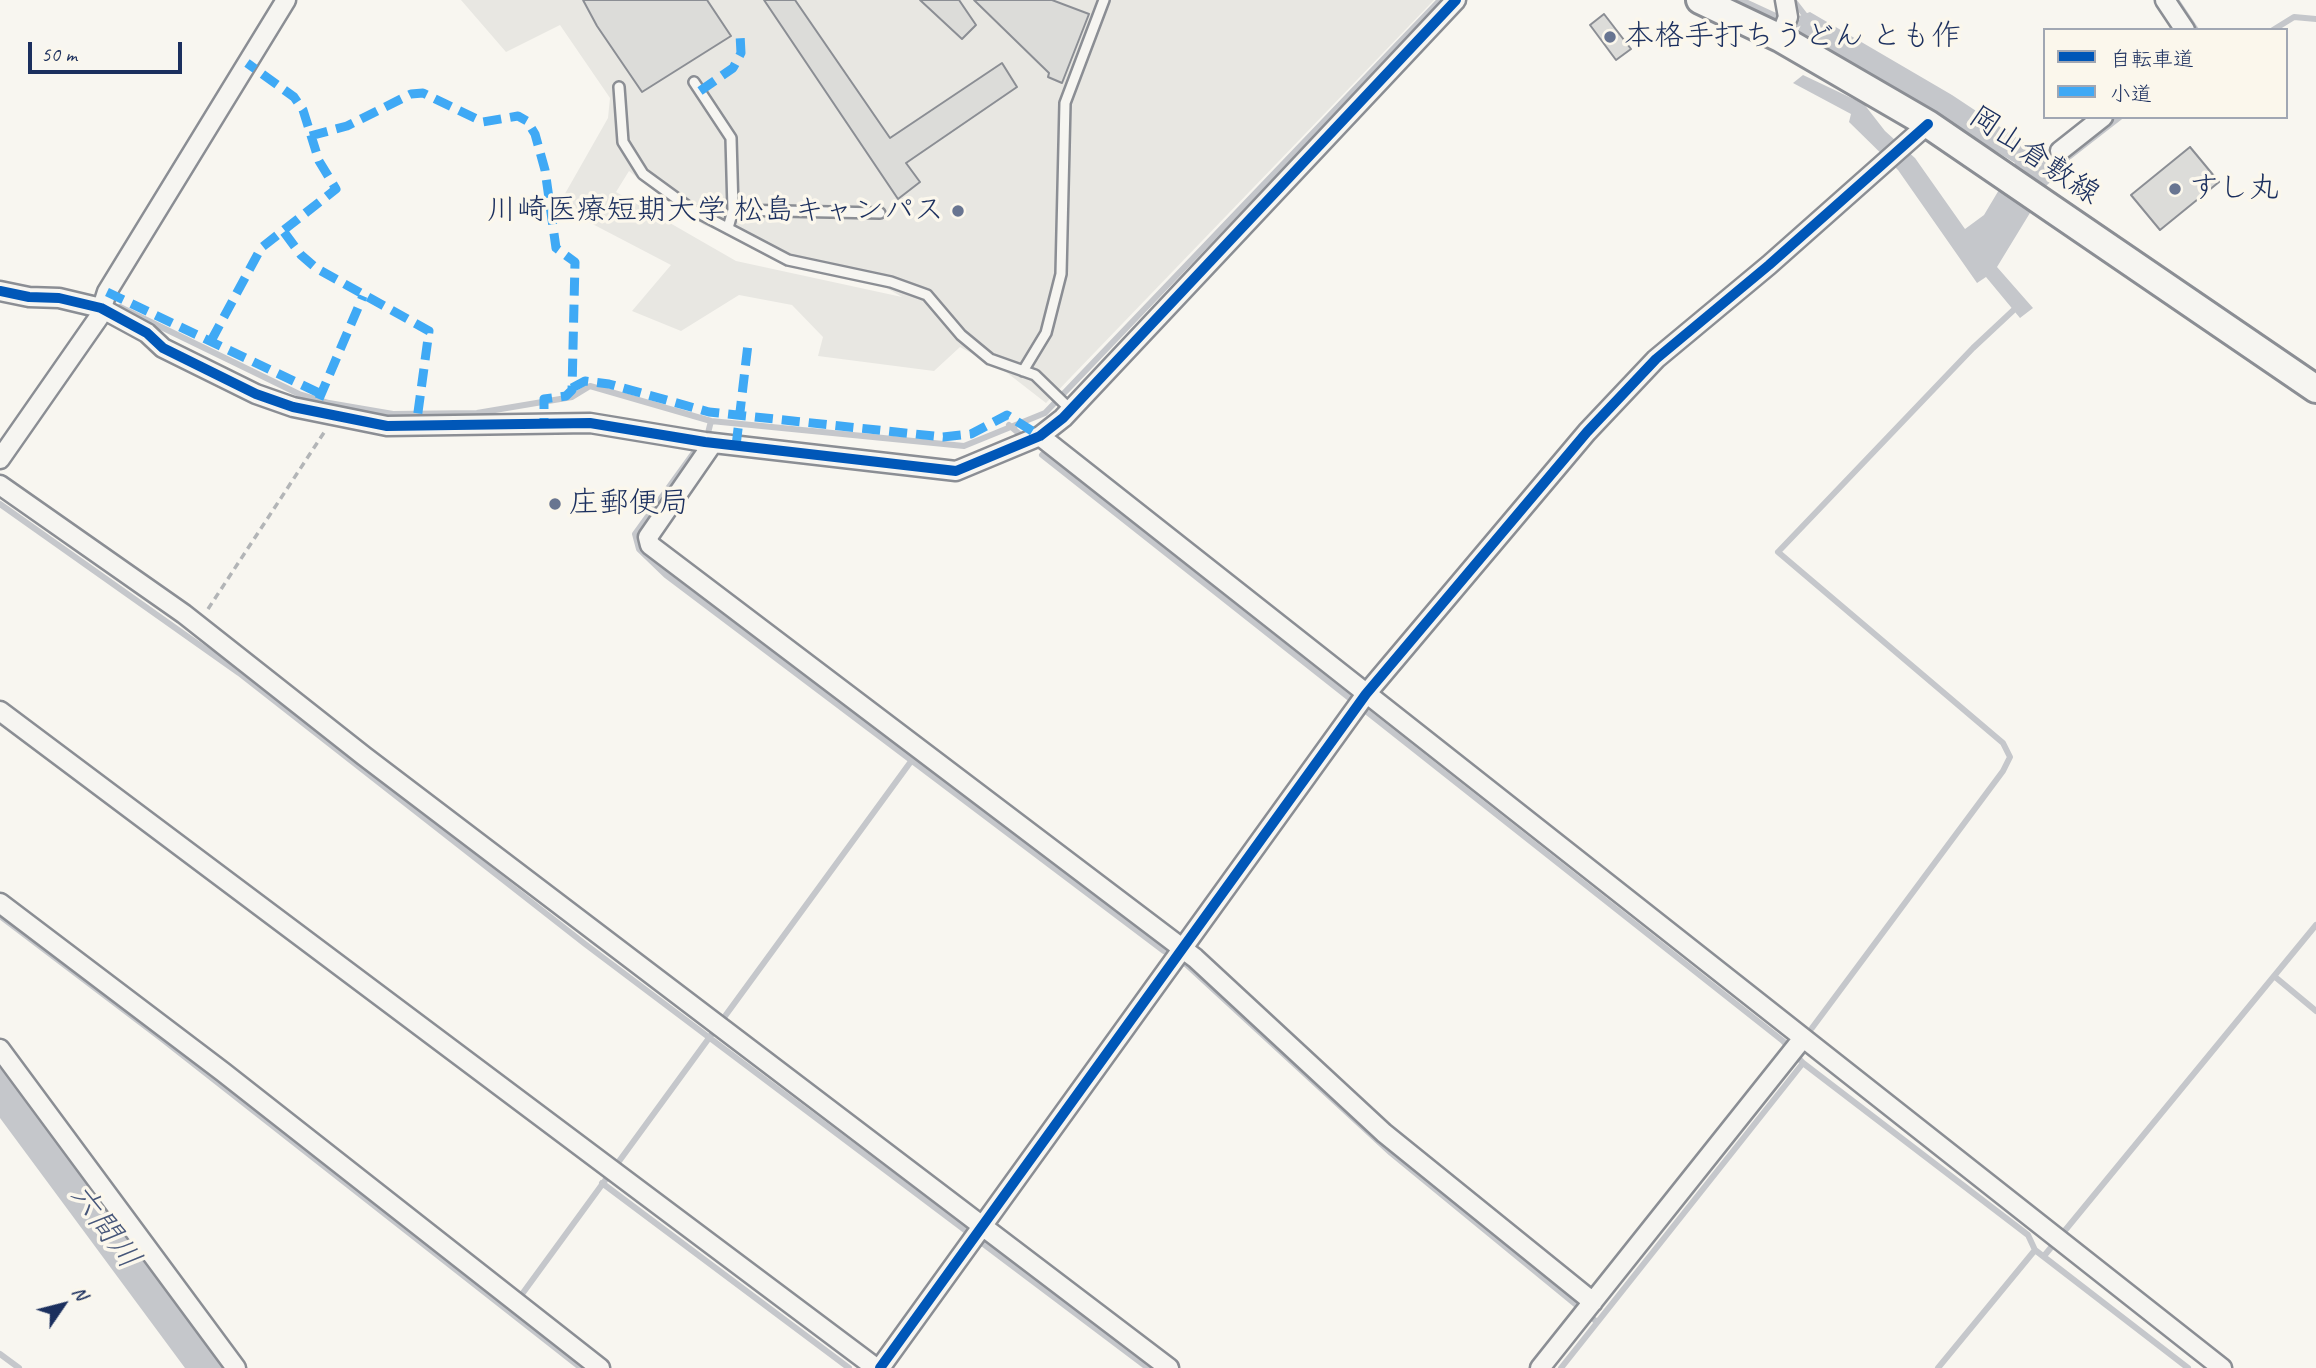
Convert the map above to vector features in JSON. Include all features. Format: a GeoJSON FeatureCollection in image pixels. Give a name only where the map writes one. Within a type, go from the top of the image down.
{"type":"FeatureCollection","features":[{"type":"Feature","properties":{"kind":"main road","name":"岡山倉敷線"},"geometry":{"type":"LineString","coordinates":[[1700,0],[1785,20],[1928,124],[2315,386]]}},
{"type":"Feature","properties":{"kind":"street"},"geometry":{"type":"LineString","coordinates":[[0,459],[99,317],[107,292],[286,0]]}},
{"type":"Feature","properties":{"kind":"street"},"geometry":{"type":"LineString","coordinates":[[0,291],[29,297],[59,298],[102,308],[147,333],[163,348],[226,381],[293,407],[387,426],[590,423],[705,442],[956,471],[1040,436],[1455,0]]}},
{"type":"Feature","properties":{"kind":"street"},"geometry":{"type":"LineString","coordinates":[[2165,0],[2184,28]]}},
{"type":"Feature","properties":{"kind":"street"},"geometry":{"type":"LineString","coordinates":[[2060,151],[2100,119]]}},
{"type":"Feature","properties":{"kind":"street"},"geometry":{"type":"LineString","coordinates":[[0,711],[401,1015],[613,1168],[878,1368],[1360,703],[1587,432],[1656,359],[1769,265],[1928,124]]}},
{"type":"Feature","properties":{"kind":"street"},"geometry":{"type":"LineString","coordinates":[[1040,436],[1360,703],[1796,1047],[2059,1240],[2222,1368]]}},
{"type":"Feature","properties":{"kind":"street"},"geometry":{"type":"LineString","coordinates":[[705,442],[648,537],[650,545],[1178,956],[1588,1309]]}},
{"type":"Feature","properties":{"kind":"street"},"geometry":{"type":"LineString","coordinates":[[0,485],[184,614],[375,765],[719,1025],[977,1232],[1169,1368]]}},
{"type":"Feature","properties":{"kind":"street"},"geometry":{"type":"LineString","coordinates":[[0,903],[223,1072],[600,1368]]}},
{"type":"Feature","properties":{"kind":"street"},"geometry":{"type":"LineString","coordinates":[[1540,1368],[1796,1047]]}},
{"type":"Feature","properties":{"kind":"street"},"geometry":{"type":"LineString","coordinates":[[0,1049],[236,1368]]}},
{"type":"Feature","properties":{"kind":"lane"},"geometry":{"type":"LineString","coordinates":[[1023,371],[1046,333],[1060,274],[1065,103],[1104,0]]}},
{"type":"Feature","properties":{"kind":"lane"},"geometry":{"type":"LineString","coordinates":[[694,82],[731,138],[733,210],[728,228]]}},
{"type":"Feature","properties":{"kind":"lane"},"geometry":{"type":"LineString","coordinates":[[619,87],[622,142],[643,174],[691,209],[788,260],[891,282],[927,295],[961,335],[990,359],[1035,375],[1067,406]]}},
{"type":"Feature","properties":{"kind":"lane"},"geometry":{"type":"LineString","coordinates":[[733,210],[880,212]]}},
{"type":"Feature","properties":{"kind":"path"},"geometry":{"type":"LineString","coordinates":[[205,614],[327,429]]}},
{"type":"Feature","properties":{"kind":"shaded area","name":"川崎医療短期大学 松島キャンパス"},"geometry":{"type":"Polygon","coordinates":[[[461,0],[1434,0],[1046,403],[1006,372],[960,347],[934,371],[818,356],[823,337],[792,305],[739,295],[681,331],[632,311],[671,265],[558,206],[608,118],[610,98],[560,25],[506,52],[461,0]],[[629,171],[616,192],[736,261],[902,297],[883,286],[808,267],[704,225],[629,171]]]}},
{"type":"Feature","properties":{"kind":"shaded area"},"geometry":{"type":"Polygon","coordinates":[[[1810,12],[1952,95],[2047,158],[2052,155],[2063,171],[2047,185],[1997,267],[2033,308],[2020,318],[1986,277],[1977,283],[1898,170],[1849,122],[1851,114],[1793,83],[1803,75],[1864,104],[1885,131],[1915,158],[1965,229],[1984,215],[2015,163],[1798,31],[1801,25],[1799,16],[1810,12]]]}},
{"type":"Feature","properties":{"kind":"building"},"geometry":{"type":"Polygon","coordinates":[[[583,0],[707,0],[731,36],[642,92],[597,26],[583,0]]]}},
{"type":"Feature","properties":{"kind":"building"},"geometry":{"type":"Polygon","coordinates":[[[764,0],[795,0],[890,138],[1002,63],[1017,87],[906,163],[920,182],[898,199],[764,0]]]}},
{"type":"Feature","properties":{"kind":"building"},"geometry":{"type":"Polygon","coordinates":[[[920,0],[959,0],[976,25],[962,39],[920,0]]]}},
{"type":"Feature","properties":{"kind":"building"},"geometry":{"type":"Polygon","coordinates":[[[974,0],[1052,0],[1089,14],[1062,83],[1048,77],[1049,73],[974,0]]]}},
{"type":"Feature","properties":{"kind":"building","name":"本格手打ちうどん とも作"},"geometry":{"type":"Polygon","coordinates":[[[1604,14],[1631,49],[1616,60],[1590,25],[1604,14]]]}},
{"type":"Feature","properties":{"kind":"building","name":"すし丸"},"geometry":{"type":"Polygon","coordinates":[[[2190,147],[2219,182],[2160,230],[2131,195],[2190,147]]]}},
{"type":"Feature","properties":{"kind":"waterway"},"geometry":{"type":"LineString","coordinates":[[120,307],[299,394],[329,403],[393,414],[477,413],[572,397],[590,386],[711,421],[964,446],[1045,413],[1440,0]]}},
{"type":"Feature","properties":{"kind":"waterway"},"geometry":{"type":"LineString","coordinates":[[1741,0],[1795,25],[1806,20]]}},
{"type":"Feature","properties":{"kind":"waterway"},"geometry":{"type":"LineString","coordinates":[[1793,0],[1807,18]]}},
{"type":"Feature","properties":{"kind":"waterway"},"geometry":{"type":"LineString","coordinates":[[2176,0],[2195,28]]}},
{"type":"Feature","properties":{"kind":"waterway"},"geometry":{"type":"LineString","coordinates":[[2276,28],[2294,17],[2316,19]]}},
{"type":"Feature","properties":{"kind":"waterway"},"geometry":{"type":"LineString","coordinates":[[2052,170],[2117,119]]}},
{"type":"Feature","properties":{"kind":"waterway"},"geometry":{"type":"LineString","coordinates":[[1812,1028],[2003,771],[2010,757],[2003,743],[1778,552],[1973,348],[2019,305]]}},
{"type":"Feature","properties":{"kind":"waterway"},"geometry":{"type":"LineString","coordinates":[[711,421],[708,433],[635,534],[639,549],[666,575],[1164,951],[1187,965],[1391,1153],[1597,1322]]}},
{"type":"Feature","properties":{"kind":"waterway"},"geometry":{"type":"LineString","coordinates":[[1009,425],[1023,437]]}},
{"type":"Feature","properties":{"kind":"waterway"},"geometry":{"type":"LineString","coordinates":[[1042,455],[1783,1041],[1803,1063],[2028,1235],[2035,1250]]}},
{"type":"Feature","properties":{"kind":"waterway"},"geometry":{"type":"LineString","coordinates":[[0,504],[239,673],[585,944],[1148,1368]]}},
{"type":"Feature","properties":{"kind":"waterway"},"geometry":{"type":"LineString","coordinates":[[517,1301],[912,760]]}},
{"type":"Feature","properties":{"kind":"waterway"},"geometry":{"type":"LineString","coordinates":[[0,916],[161,1038],[581,1368]]}},
{"type":"Feature","properties":{"kind":"waterway"},"geometry":{"type":"LineString","coordinates":[[2044,1256],[2316,925]]}},
{"type":"Feature","properties":{"kind":"waterway"},"geometry":{"type":"LineString","coordinates":[[2274,976],[2316,1011]]}},
{"type":"Feature","properties":{"kind":"waterway"},"geometry":{"type":"LineString","coordinates":[[1561,1368],[1803,1063]]}},
{"type":"Feature","properties":{"kind":"waterway","name":"六間川"},"geometry":{"type":"LineString","coordinates":[[0,1087],[208,1368]]}},
{"type":"Feature","properties":{"kind":"waterway"},"geometry":{"type":"LineString","coordinates":[[602,1183],[849,1368]]}},
{"type":"Feature","properties":{"kind":"waterway"},"geometry":{"type":"LineString","coordinates":[[1938,1368],[2035,1250],[2188,1368]]}},
{"type":"Feature","properties":{"kind":"waterway"},"geometry":{"type":"LineString","coordinates":[[0,1354],[19,1368]]}},
{"type":"Feature","properties":{"kind":"marked path"},"geometry":{"type":"LineString","coordinates":[[700,91],[733,68],[741,53],[740,34]]}},
{"type":"Feature","properties":{"kind":"marked path"},"geometry":{"type":"LineString","coordinates":[[211,341],[261,248],[336,189],[319,161],[303,110],[294,97],[247,63]]}},
{"type":"Feature","properties":{"kind":"marked path"},"geometry":{"type":"LineString","coordinates":[[310,136],[347,126],[411,94],[423,93],[483,122],[518,116],[527,121],[535,134],[545,170],[556,248],[575,262],[572,390],[566,396],[544,399],[544,423]]}},
{"type":"Feature","properties":{"kind":"marked path"},"geometry":{"type":"LineString","coordinates":[[284,232],[301,255],[316,268],[429,331],[416,427]]}},
{"type":"Feature","properties":{"kind":"marked path"},"geometry":{"type":"LineString","coordinates":[[107,292],[321,394]]}},
{"type":"Feature","properties":{"kind":"marked path"},"geometry":{"type":"LineString","coordinates":[[319,399],[363,296]]}},
{"type":"Feature","properties":{"kind":"marked path"},"geometry":{"type":"LineString","coordinates":[[736,446],[748,344]]}},
{"type":"Feature","properties":{"kind":"marked path"},"geometry":{"type":"LineString","coordinates":[[572,388],[585,381],[609,384],[709,412],[943,437],[971,434],[1007,415],[1040,436]]}},
{"type":"Feature","properties":{"kind":"cycle path"},"geometry":{"type":"LineString","coordinates":[[0,291],[29,297],[59,298],[101,308],[147,333],[163,348],[256,394],[293,407],[387,426],[590,423],[705,442],[956,471],[1040,436],[1063,418],[1456,0]]}},
{"type":"Feature","properties":{"kind":"cycle path"},"geometry":{"type":"LineString","coordinates":[[880,1368],[1366,694],[1587,432],[1656,359],[1769,265],[1928,124]]}},
{"type":"Feature","properties":{"kind":"place","name":"本格手打ちうどん とも作"},"geometry":{"type":"Point","coordinates":[1610,37]}},
{"type":"Feature","properties":{"kind":"place","name":"すし丸"},"geometry":{"type":"Point","coordinates":[2175,189]}},
{"type":"Feature","properties":{"kind":"place","name":"川崎医療短期大学 松島キャンパス"},"geometry":{"type":"Point","coordinates":[958,211]}},
{"type":"Feature","properties":{"kind":"place","name":"庄郵便局"},"geometry":{"type":"Point","coordinates":[555,504]}}]}
